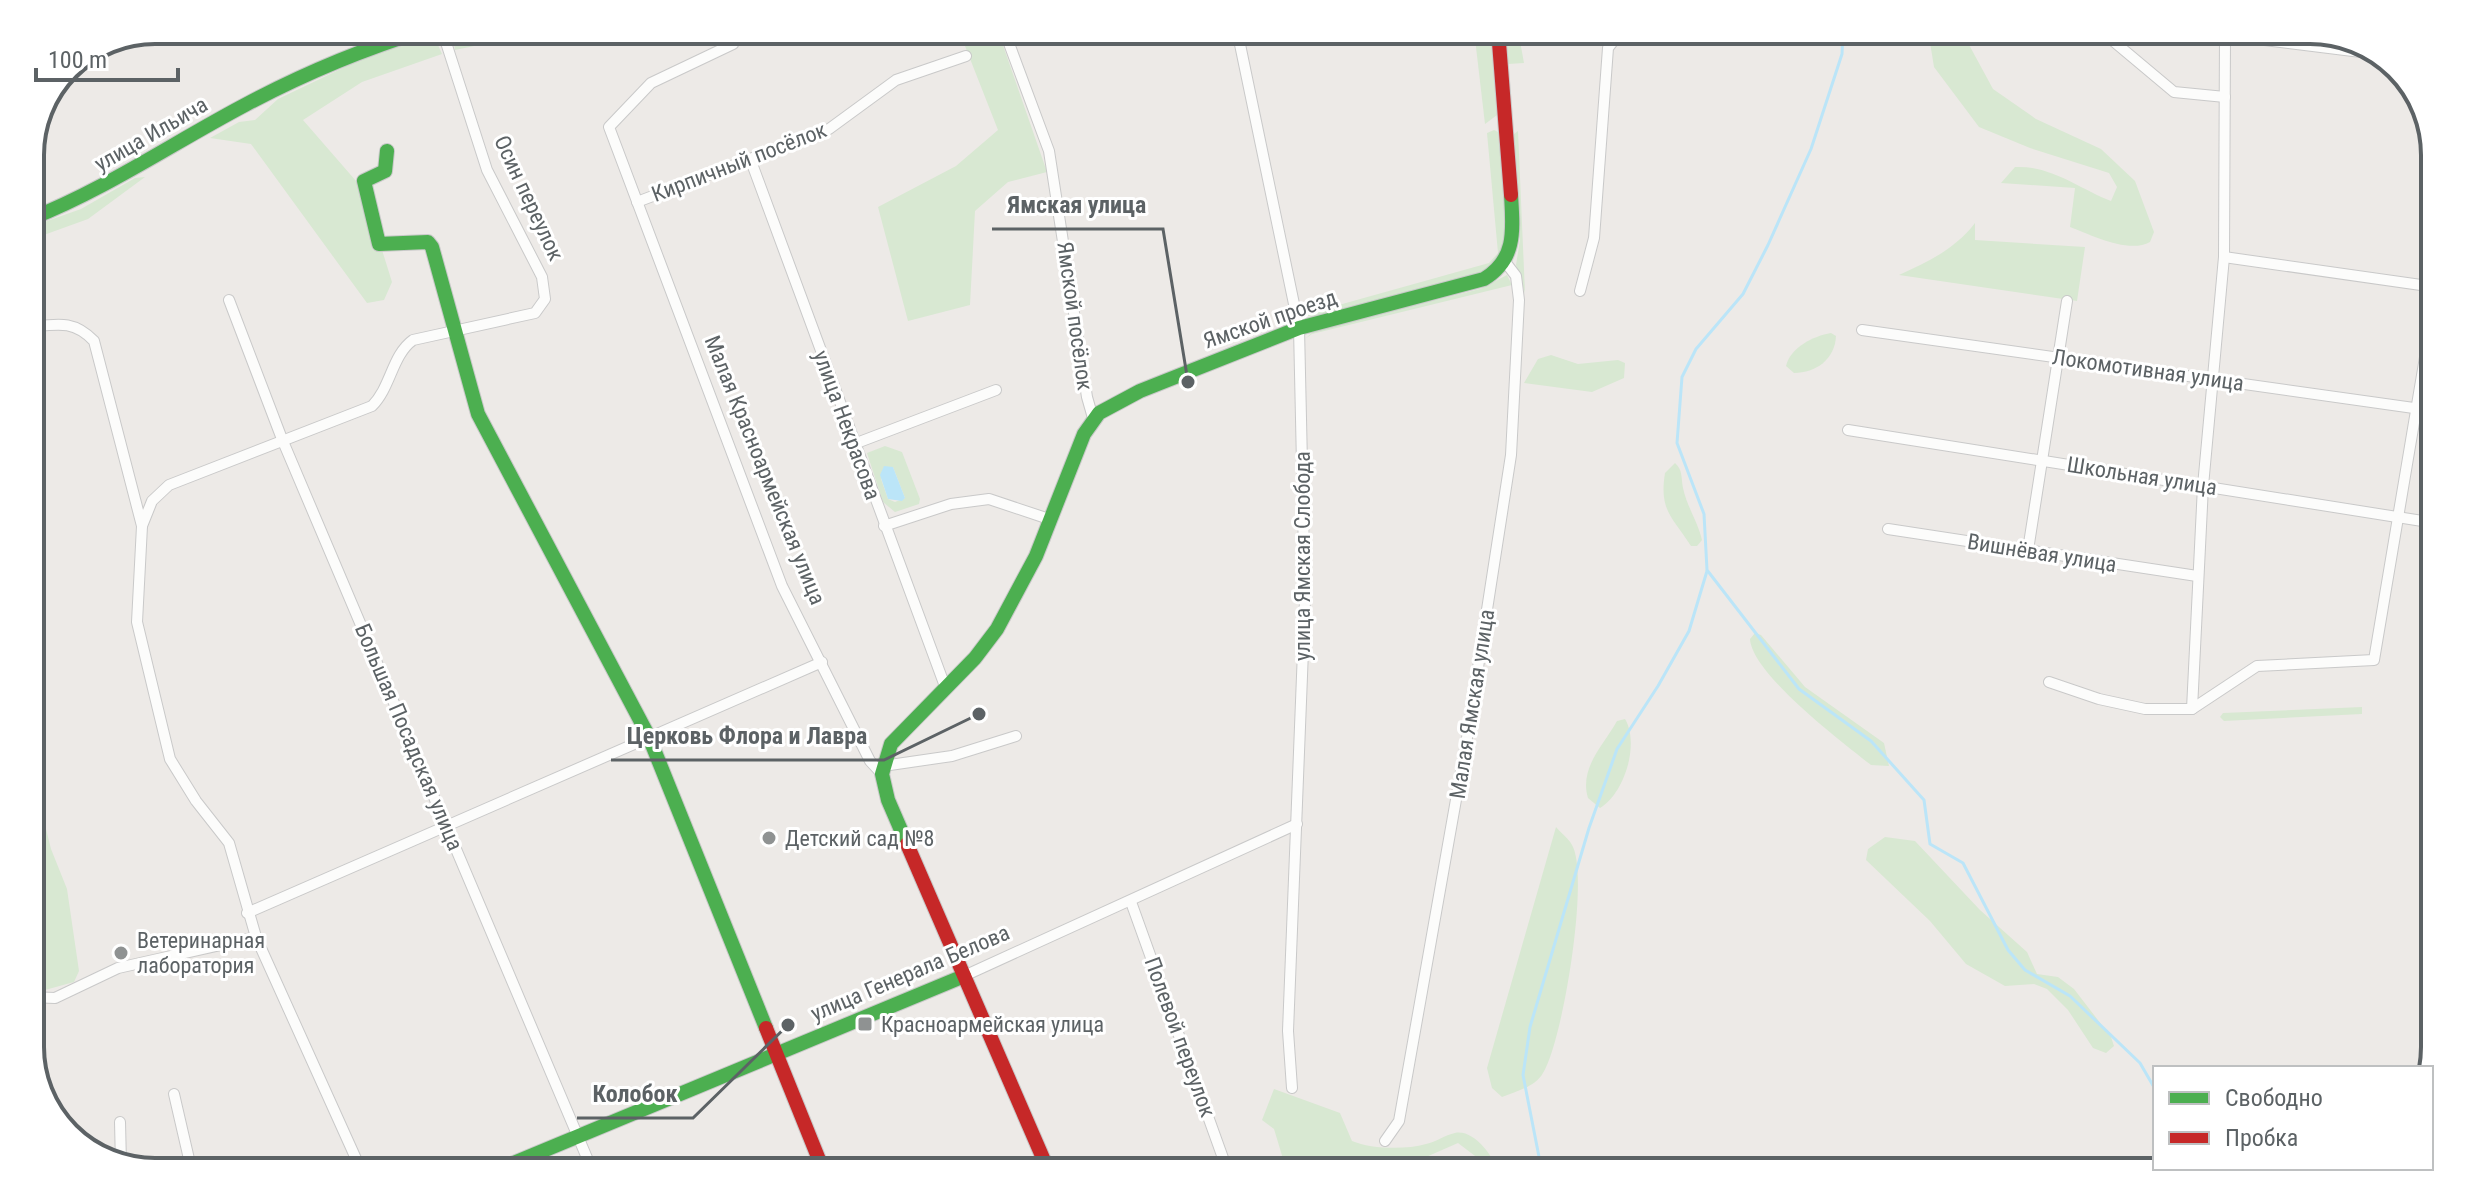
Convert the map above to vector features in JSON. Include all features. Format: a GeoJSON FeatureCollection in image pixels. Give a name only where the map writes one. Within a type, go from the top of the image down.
{"type":"FeatureCollection","features":[{"type":"Feature","properties":{"kind":"main road","name":"улица Ильича"},"geometry":{"type":"LineString","coordinates":[[44,214],[77,202],[246,105],[377,44]]}},
{"type":"Feature","properties":{"kind":"main road"},"geometry":{"type":"LineString","coordinates":[[1499,44],[1513,228],[1506,263]]}},
{"type":"Feature","properties":{"kind":"main road"},"geometry":{"type":"LineString","coordinates":[[387,151],[385,171],[364,181],[379,244],[428,242],[432,247],[478,414],[649,737],[819,1158]]}},
{"type":"Feature","properties":{"kind":"main road","name":"Ямской проезд"},"geometry":{"type":"LineString","coordinates":[[1093,418],[1140,391],[1299,328],[1475,283],[1496,273],[1506,263]]}},
{"type":"Feature","properties":{"kind":"main road"},"geometry":{"type":"LineString","coordinates":[[883,770],[895,737],[946,689],[997,629],[1036,556],[1093,418]]}},
{"type":"Feature","properties":{"kind":"main road","name":"Малая Красноармейская улица"},"geometry":{"type":"LineString","coordinates":[[883,770],[888,800],[1043,1158]]}},
{"type":"Feature","properties":{"kind":"main road","name":"улица Генерала Белова"},"geometry":{"type":"LineString","coordinates":[[524,1158],[964,976]]}},
{"type":"Feature","properties":{"kind":"street","name":"Осин переулок"},"geometry":{"type":"LineString","coordinates":[[142,526],[152,501],[169,485],[372,406],[383,394],[403,347],[413,340],[535,313],[545,299],[542,277],[487,170],[446,44]]}},
{"type":"Feature","properties":{"kind":"street","name":"Малая Красноармейская улица"},"geometry":{"type":"LineString","coordinates":[[733,44],[651,83],[609,127],[782,586],[870,761],[883,770]]}},
{"type":"Feature","properties":{"kind":"street","name":"Ямской посёлок"},"geometry":{"type":"LineString","coordinates":[[1009,44],[1049,151],[1087,397],[1093,418]]}},
{"type":"Feature","properties":{"kind":"street","name":"улица Ямская Слобода"},"geometry":{"type":"LineString","coordinates":[[1240,44],[1299,328],[1305,600],[1288,1031],[1292,1088]]}},
{"type":"Feature","properties":{"kind":"street"},"geometry":{"type":"LineString","coordinates":[[1580,291],[1594,238],[1608,48],[1611,44]]}},
{"type":"Feature","properties":{"kind":"street"},"geometry":{"type":"LineString","coordinates":[[2117,44],[2174,92],[2225,97]]}},
{"type":"Feature","properties":{"kind":"street"},"geometry":{"type":"LineString","coordinates":[[2192,709],[2203,486],[2224,257],[2224,44]]}},
{"type":"Feature","properties":{"kind":"street"},"geometry":{"type":"LineString","coordinates":[[2307,44],[2341,49]]}},
{"type":"Feature","properties":{"kind":"street","name":"Кирпичный посёлок"},"geometry":{"type":"LineString","coordinates":[[637,202],[829,129],[896,80],[966,56]]}},
{"type":"Feature","properties":{"kind":"street","name":"улица Некрасова"},"geometry":{"type":"LineString","coordinates":[[751,161],[946,689]]}},
{"type":"Feature","properties":{"kind":"street"},"geometry":{"type":"LineString","coordinates":[[2224,257],[2421,285]]}},
{"type":"Feature","properties":{"kind":"street","name":"Малая Ямская улица"},"geometry":{"type":"LineString","coordinates":[[1385,1141],[1399,1121],[1468,732],[1511,455],[1519,300],[1516,276],[1506,263]]}},
{"type":"Feature","properties":{"kind":"street","name":"Большая Посадская улица"},"geometry":{"type":"LineString","coordinates":[[229,300],[282,439],[587,1158]]}},
{"type":"Feature","properties":{"kind":"street"},"geometry":{"type":"LineString","coordinates":[[2028,550],[2067,301]]}},
{"type":"Feature","properties":{"kind":"street"},"geometry":{"type":"LineString","coordinates":[[44,325],[69,322],[82,328],[94,341],[142,526],[137,622],[170,759],[196,801],[229,843],[256,937],[356,1158]]}},
{"type":"Feature","properties":{"kind":"street","name":"Локомотивная улица"},"geometry":{"type":"LineString","coordinates":[[1862,330],[2421,409]]}},
{"type":"Feature","properties":{"kind":"street"},"geometry":{"type":"LineString","coordinates":[[2049,682],[2099,699],[2145,709],[2192,709],[2257,666],[2374,660],[2421,384]]}},
{"type":"Feature","properties":{"kind":"street"},"geometry":{"type":"LineString","coordinates":[[854,444],[996,390]]}},
{"type":"Feature","properties":{"kind":"street","name":"Школьная улица"},"geometry":{"type":"LineString","coordinates":[[1848,430],[2421,521]]}},
{"type":"Feature","properties":{"kind":"street"},"geometry":{"type":"LineString","coordinates":[[884,526],[951,504],[989,499],[1049,519]]}},
{"type":"Feature","properties":{"kind":"street","name":"Вишнёвая улица"},"geometry":{"type":"LineString","coordinates":[[1888,529],[2197,576]]}},
{"type":"Feature","properties":{"kind":"street"},"geometry":{"type":"LineString","coordinates":[[247,913],[822,662]]}},
{"type":"Feature","properties":{"kind":"street"},"geometry":{"type":"LineString","coordinates":[[883,770],[952,756],[1016,736]]}},
{"type":"Feature","properties":{"kind":"street","name":"улица Генерала Белова"},"geometry":{"type":"LineString","coordinates":[[964,976],[1297,824]]}},
{"type":"Feature","properties":{"kind":"street","name":"Полевой переулок"},"geometry":{"type":"LineString","coordinates":[[1131,902],[1223,1158]]}},
{"type":"Feature","properties":{"kind":"street"},"geometry":{"type":"LineString","coordinates":[[44,998],[55,998],[118,968],[256,937]]}},
{"type":"Feature","properties":{"kind":"street"},"geometry":{"type":"LineString","coordinates":[[174,1094],[189,1158]]}},
{"type":"Feature","properties":{"kind":"street"},"geometry":{"type":"LineString","coordinates":[[120,1122],[121,1152]]}},
{"type":"Feature","properties":{"kind":"green space"},"geometry":{"type":"Polygon","coordinates":[[[408,44],[436,44],[442,54],[362,82],[303,120],[363,189],[392,282],[384,300],[367,303],[251,144],[210,138],[239,122],[255,120],[278,99],[370,55],[408,44]]]}},
{"type":"Feature","properties":{"kind":"green space"},"geometry":{"type":"Polygon","coordinates":[[[454,44],[484,44],[455,50],[454,44]]]}},
{"type":"Feature","properties":{"kind":"green space"},"geometry":{"type":"Polygon","coordinates":[[[1003,44],[1047,172],[1008,182],[975,211],[970,305],[908,321],[878,207],[956,166],[998,130],[965,46],[1003,44]]]}},
{"type":"Feature","properties":{"kind":"green space"},"geometry":{"type":"Polygon","coordinates":[[[1476,44],[1491,44],[1497,115],[1485,124],[1476,44]]]}},
{"type":"Feature","properties":{"kind":"green space"},"geometry":{"type":"Polygon","coordinates":[[[1506,44],[1521,44],[1524,63],[1508,64],[1506,44]]]}},
{"type":"Feature","properties":{"kind":"green space"},"geometry":{"type":"Polygon","coordinates":[[[1930,44],[1969,44],[1993,89],[2036,119],[2101,149],[2135,181],[2154,232],[2150,242],[2121,245],[2070,227],[2075,188],[2001,183],[2015,167],[2028,167],[2053,174],[2111,201],[2117,187],[2109,173],[2030,148],[1979,127],[1934,67],[1930,44]]]}},
{"type":"Feature","properties":{"kind":"green space"},"geometry":{"type":"Polygon","coordinates":[[[1518,131],[1525,293],[1516,265],[1520,240],[1513,135],[1518,131]]]}},
{"type":"Feature","properties":{"kind":"green space"},"geometry":{"type":"Polygon","coordinates":[[[1498,132],[1506,217],[1504,249],[1496,262],[1472,276],[1314,317],[1303,315],[1489,263],[1498,253],[1487,133],[1498,132]]]}},
{"type":"Feature","properties":{"kind":"green space"},"geometry":{"type":"Polygon","coordinates":[[[145,177],[88,219],[44,235],[44,222],[81,209],[135,178],[145,177]]]}},
{"type":"Feature","properties":{"kind":"green space"},"geometry":{"type":"Polygon","coordinates":[[[1975,223],[1975,240],[2085,247],[2077,301],[1899,275],[1950,247],[1975,223]]]}},
{"type":"Feature","properties":{"kind":"green space"},"geometry":{"type":"Polygon","coordinates":[[[1507,275],[1512,285],[1312,334],[1305,339],[1315,330],[1480,289],[1507,275]]]}},
{"type":"Feature","properties":{"kind":"green space"},"geometry":{"type":"Polygon","coordinates":[[[1831,333],[1836,336],[1835,344],[1823,363],[1794,373],[1786,366],[1792,354],[1803,344],[1831,333]]]}},
{"type":"Feature","properties":{"kind":"green space"},"geometry":{"type":"Polygon","coordinates":[[[1551,355],[1578,364],[1618,360],[1625,363],[1624,378],[1592,392],[1524,383],[1538,359],[1551,355]]]}},
{"type":"Feature","properties":{"kind":"green space"},"geometry":{"type":"Polygon","coordinates":[[[885,446],[902,452],[920,499],[919,504],[895,512],[883,502],[867,453],[885,446]],[[893,467],[881,479],[888,499],[895,502],[905,498],[893,467]]]}},
{"type":"Feature","properties":{"kind":"green space"},"geometry":{"type":"Polygon","coordinates":[[[1675,463],[1681,471],[1685,495],[1702,540],[1697,546],[1691,546],[1666,505],[1665,473],[1675,463]]]}},
{"type":"Feature","properties":{"kind":"green space"},"geometry":{"type":"Polygon","coordinates":[[[1755,633],[1761,635],[1805,687],[1884,743],[1889,766],[1871,765],[1800,706],[1755,654],[1750,639],[1755,633]]]}},
{"type":"Feature","properties":{"kind":"green space"},"geometry":{"type":"Polygon","coordinates":[[[2362,707],[2362,714],[2224,721],[2220,717],[2223,713],[2362,707]]]}},
{"type":"Feature","properties":{"kind":"green space"},"geometry":{"type":"Polygon","coordinates":[[[1625,719],[1631,741],[1627,768],[1616,792],[1600,808],[1588,798],[1587,777],[1594,758],[1617,721],[1625,719]]]}},
{"type":"Feature","properties":{"kind":"green space"},"geometry":{"type":"Polygon","coordinates":[[[44,821],[67,889],[79,971],[74,982],[45,990],[44,821]]]}},
{"type":"Feature","properties":{"kind":"green space"},"geometry":{"type":"Polygon","coordinates":[[[1556,827],[1572,845],[1577,862],[1576,922],[1566,995],[1551,1055],[1540,1078],[1502,1097],[1492,1088],[1487,1068],[1556,827]]]}},
{"type":"Feature","properties":{"kind":"green space"},"geometry":{"type":"Polygon","coordinates":[[[1885,837],[1915,841],[1980,910],[2027,952],[2037,974],[2058,977],[2074,989],[2111,1037],[2114,1046],[2106,1053],[2093,1048],[2068,1010],[2047,989],[2034,984],[2005,986],[1966,964],[1930,921],[1866,860],[1868,849],[1885,837]]]}},
{"type":"Feature","properties":{"kind":"green space"},"geometry":{"type":"Polygon","coordinates":[[[1274,1089],[1340,1113],[1352,1141],[1360,1144],[1408,1147],[1462,1133],[1476,1140],[1491,1158],[1478,1158],[1458,1143],[1424,1158],[1283,1158],[1274,1129],[1262,1120],[1274,1089]]]}},
{"type":"Feature","properties":{"kind":"water"},"geometry":{"type":"Polygon","coordinates":[[[884,466],[893,467],[905,498],[902,501],[888,499],[880,475],[884,466]]]}},
{"type":"Feature","properties":{"kind":"waterway"},"geometry":{"type":"LineString","coordinates":[[1842,44],[1842,54],[1811,149],[1768,245],[1743,294],[1696,349],[1682,377],[1677,443],[1704,514],[1707,570],[1799,689],[1871,741],[1924,800],[1930,844],[1963,863],[2008,950],[2025,970],[2070,996],[2140,1063],[2153,1086]]}},
{"type":"Feature","properties":{"kind":"waterway"},"geometry":{"type":"LineString","coordinates":[[1539,1158],[1523,1075],[1530,1027],[1589,828],[1617,749],[1689,631],[1707,571]]}},
{"type":"Feature","properties":{"kind":"traffic: fast"},"geometry":{"type":"LineString","coordinates":[[44,213],[112,180],[289,83],[385,44]]}},
{"type":"Feature","properties":{"kind":"traffic: fast"},"geometry":{"type":"LineString","coordinates":[[387,151],[385,171],[364,181],[379,244],[428,242],[432,247],[478,414],[649,737],[766,1028]]}},
{"type":"Feature","properties":{"kind":"traffic: fast"},"geometry":{"type":"LineString","coordinates":[[907,844],[888,800],[882,774],[891,744],[975,658],[997,629],[1036,556],[1084,434],[1099,413],[1140,391],[1299,328],[1484,279],[1495,271],[1508,253],[1512,231],[1511,195]]}},
{"type":"Feature","properties":{"kind":"traffic: fast"},"geometry":{"type":"LineString","coordinates":[[526,1158],[964,976]]}},
{"type":"Feature","properties":{"kind":"traffic: jam"},"geometry":{"type":"LineString","coordinates":[[1499,44],[1511,195]]}},
{"type":"Feature","properties":{"kind":"traffic: jam"},"geometry":{"type":"LineString","coordinates":[[907,844],[1043,1158]]}},
{"type":"Feature","properties":{"kind":"traffic: jam"},"geometry":{"type":"LineString","coordinates":[[766,1028],[818,1158]]}},
{"type":"Feature","properties":{"kind":"place","name":"Ямская улица"},"geometry":{"type":"Point","coordinates":[1188,382]}},
{"type":"Feature","properties":{"kind":"place","name":"Церковь Флора и Лавра"},"geometry":{"type":"Point","coordinates":[979,714]}},
{"type":"Feature","properties":{"kind":"place","name":"Детский сад №8"},"geometry":{"type":"Point","coordinates":[769,838]}},
{"type":"Feature","properties":{"kind":"place","name":"Ветеринарная лаборатория"},"geometry":{"type":"Point","coordinates":[121,953]}},
{"type":"Feature","properties":{"kind":"place","name":"Красноармейская улица"},"geometry":{"type":"Point","coordinates":[865,1024]}},
{"type":"Feature","properties":{"kind":"place","name":"Колобок"},"geometry":{"type":"Point","coordinates":[788,1025]}}]}
